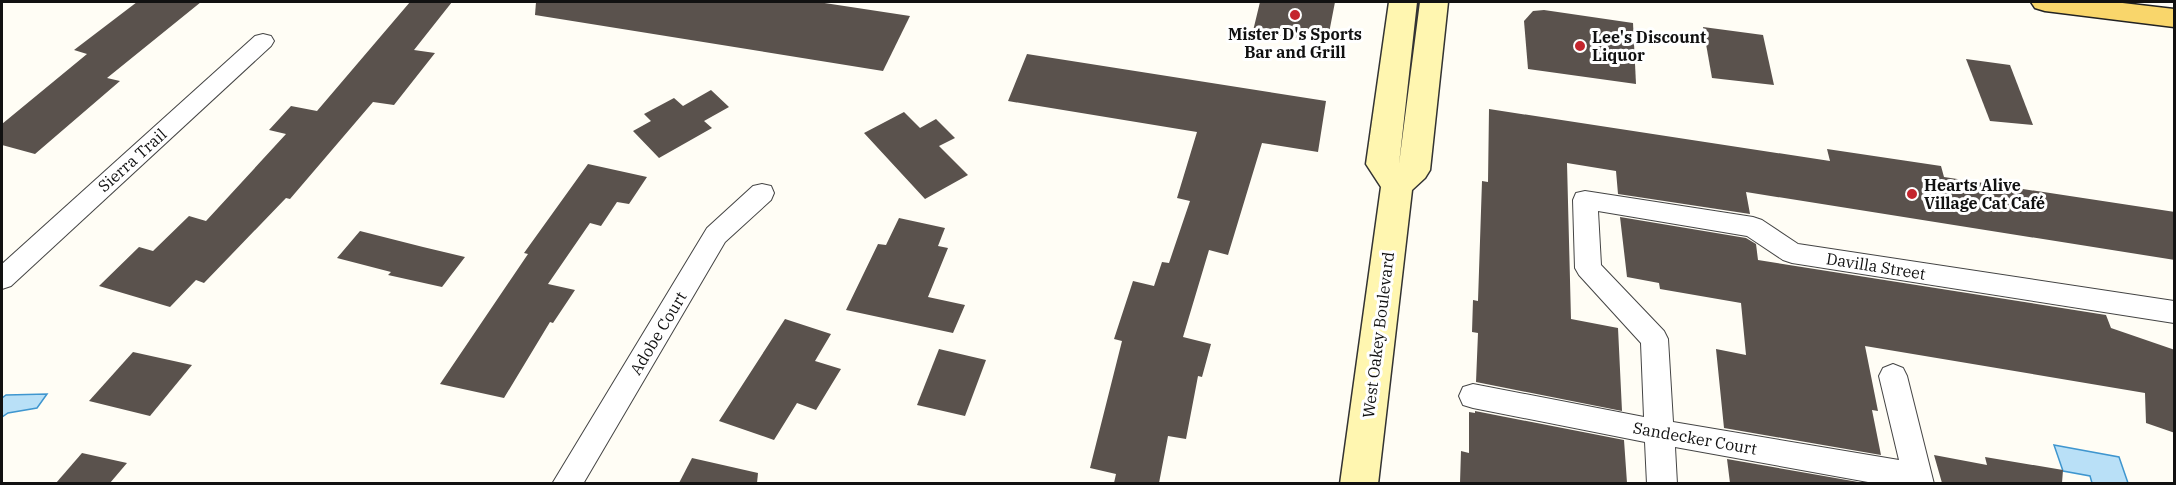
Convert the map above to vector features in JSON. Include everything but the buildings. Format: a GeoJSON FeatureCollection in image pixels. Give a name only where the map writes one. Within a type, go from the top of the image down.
{"type":"FeatureCollection","features":[{"type":"Feature","properties":{"kind":"main road"},"geometry":{"type":"LineString","coordinates":[[1403,2],[1382,164],[1396,186],[1414,170],[1434,2]]}},
{"type":"Feature","properties":{"kind":"main road"},"geometry":{"type":"LineString","coordinates":[[2046,2],[2175,18]]}},
{"type":"Feature","properties":{"kind":"main road","name":"West Oakey Boulevard"},"geometry":{"type":"LineString","coordinates":[[1359,483],[1396,186]]}},
{"type":"Feature","properties":{"kind":"street","name":"Sierra Trail"},"geometry":{"type":"LineString","coordinates":[[2,279],[263,41]]}},
{"type":"Feature","properties":{"kind":"street","name":"Adobe Court"},"geometry":{"type":"LineString","coordinates":[[567,483],[716,235],[762,193]]}},
{"type":"Feature","properties":{"kind":"street","name":"Davilla Street"},"geometry":{"type":"LineString","coordinates":[[1659,432],[1654,339],[1588,268],[1585,200],[1753,226],[1792,253],[2175,312]]}},
{"type":"Feature","properties":{"kind":"street","name":"Sandecker Court"},"geometry":{"type":"LineString","coordinates":[[1473,396],[1918,480],[1893,376]]}},
{"type":"Feature","properties":{"kind":"street"},"geometry":{"type":"LineString","coordinates":[[1659,432],[1662,483]]}},
{"type":"Feature","properties":{"kind":"water"},"geometry":{"type":"Polygon","coordinates":[[[47,394],[37,408],[8,413],[2,417],[2,398],[6,395],[47,394]]]}},
{"type":"Feature","properties":{"kind":"water"},"geometry":{"type":"Polygon","coordinates":[[[2054,445],[2119,457],[2128,483],[2092,483],[2090,476],[2063,471],[2054,445]]]}},
{"type":"Feature","properties":{"kind":"place","name":"Mister D's Sports Bar and Grill"},"geometry":{"type":"Point","coordinates":[1295,15]}},
{"type":"Feature","properties":{"kind":"place","name":"Lee's Discount Liquor"},"geometry":{"type":"Point","coordinates":[1580,46]}},
{"type":"Feature","properties":{"kind":"place","name":"Hearts Alive Village Cat Café"},"geometry":{"type":"Point","coordinates":[1912,194]}}]}
